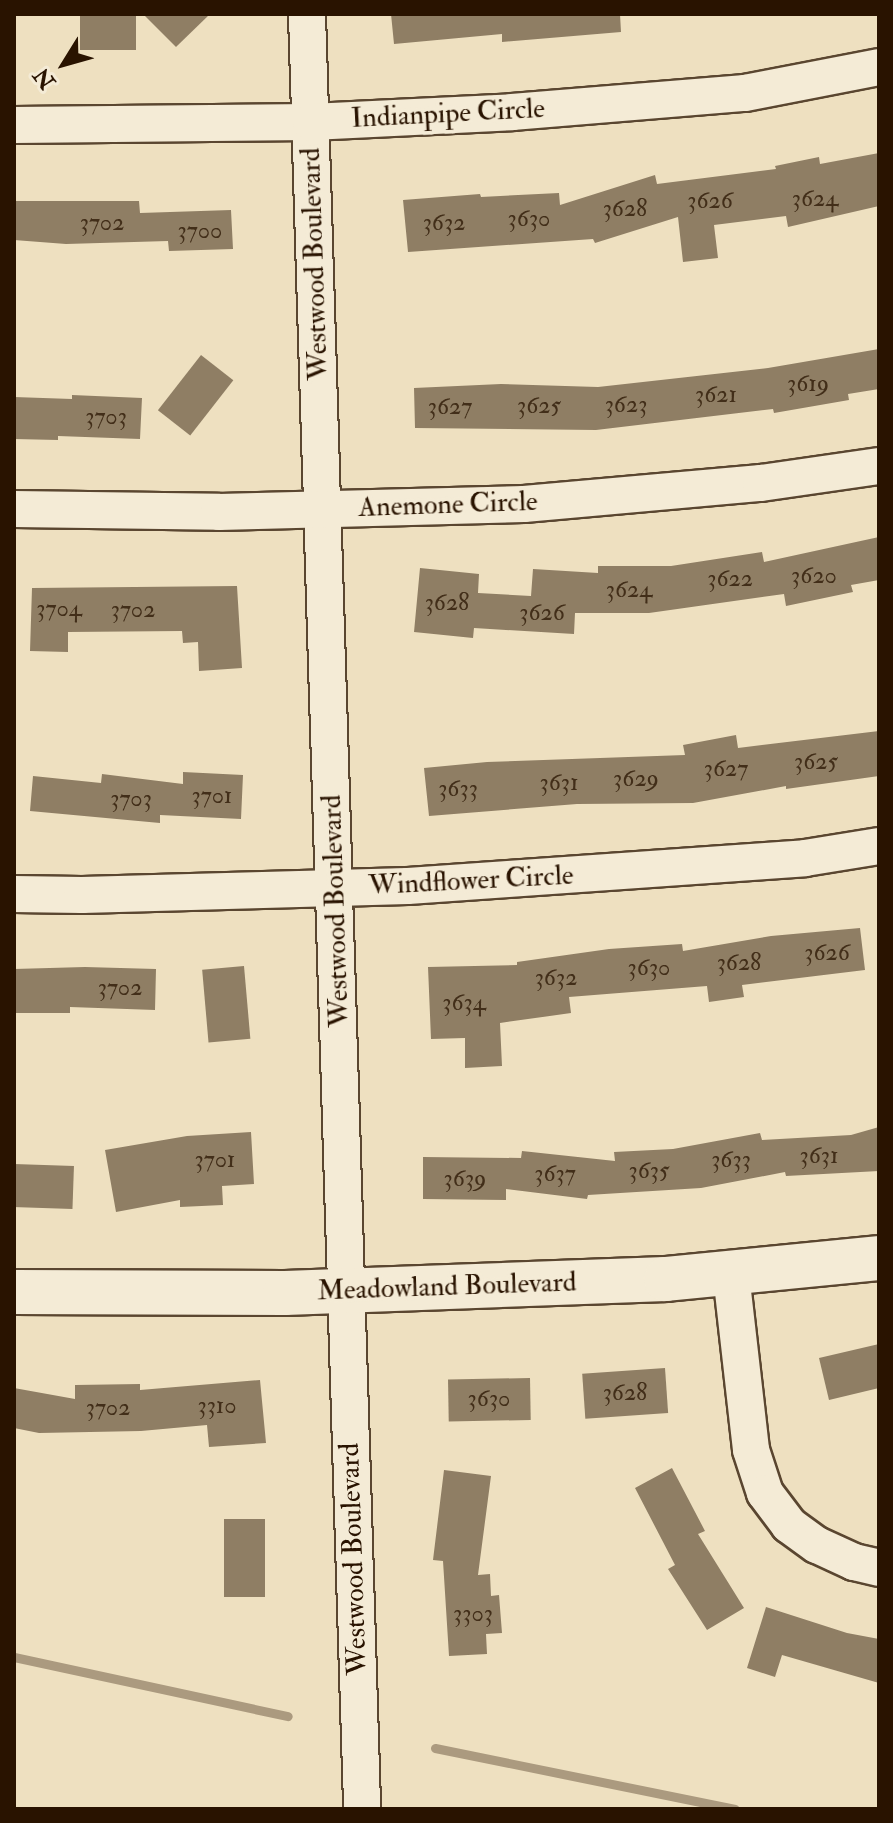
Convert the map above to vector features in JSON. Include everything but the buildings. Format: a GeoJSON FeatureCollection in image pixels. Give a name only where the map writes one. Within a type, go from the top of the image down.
{"type":"FeatureCollection","features":[{"type":"Feature","properties":{"kind":"street","name":"Westwood Boulevard"},"geometry":{"type":"LineString","coordinates":[[307,14],[362,1809]]}},
{"type":"Feature","properties":{"kind":"street","name":"Indianpipe Circle"},"geometry":{"type":"LineString","coordinates":[[14,125],[311,122],[512,112],[745,93],[879,67]]}},
{"type":"Feature","properties":{"kind":"street","name":"Anemone Circle"},"geometry":{"type":"LineString","coordinates":[[14,509],[219,512],[524,504],[647,496],[879,466]]}},
{"type":"Feature","properties":{"kind":"street","name":"Windflower Circle"},"geometry":{"type":"LineString","coordinates":[[14,894],[335,889],[760,861],[879,846]]}},
{"type":"Feature","properties":{"kind":"street","name":"Meadowland Boulevard"},"geometry":{"type":"LineString","coordinates":[[14,1292],[345,1292],[731,1274],[879,1258]]}},
{"type":"Feature","properties":{"kind":"street"},"geometry":{"type":"LineString","coordinates":[[731,1274],[751,1450],[765,1493],[789,1525],[817,1545],[854,1562],[879,1568]]}},
{"type":"Feature","properties":{"kind":"waterway"},"geometry":{"type":"LineString","coordinates":[[14,1657],[288,1716]]}},
{"type":"Feature","properties":{"kind":"waterway"},"geometry":{"type":"LineString","coordinates":[[435,1748],[735,1809]]}}]}
